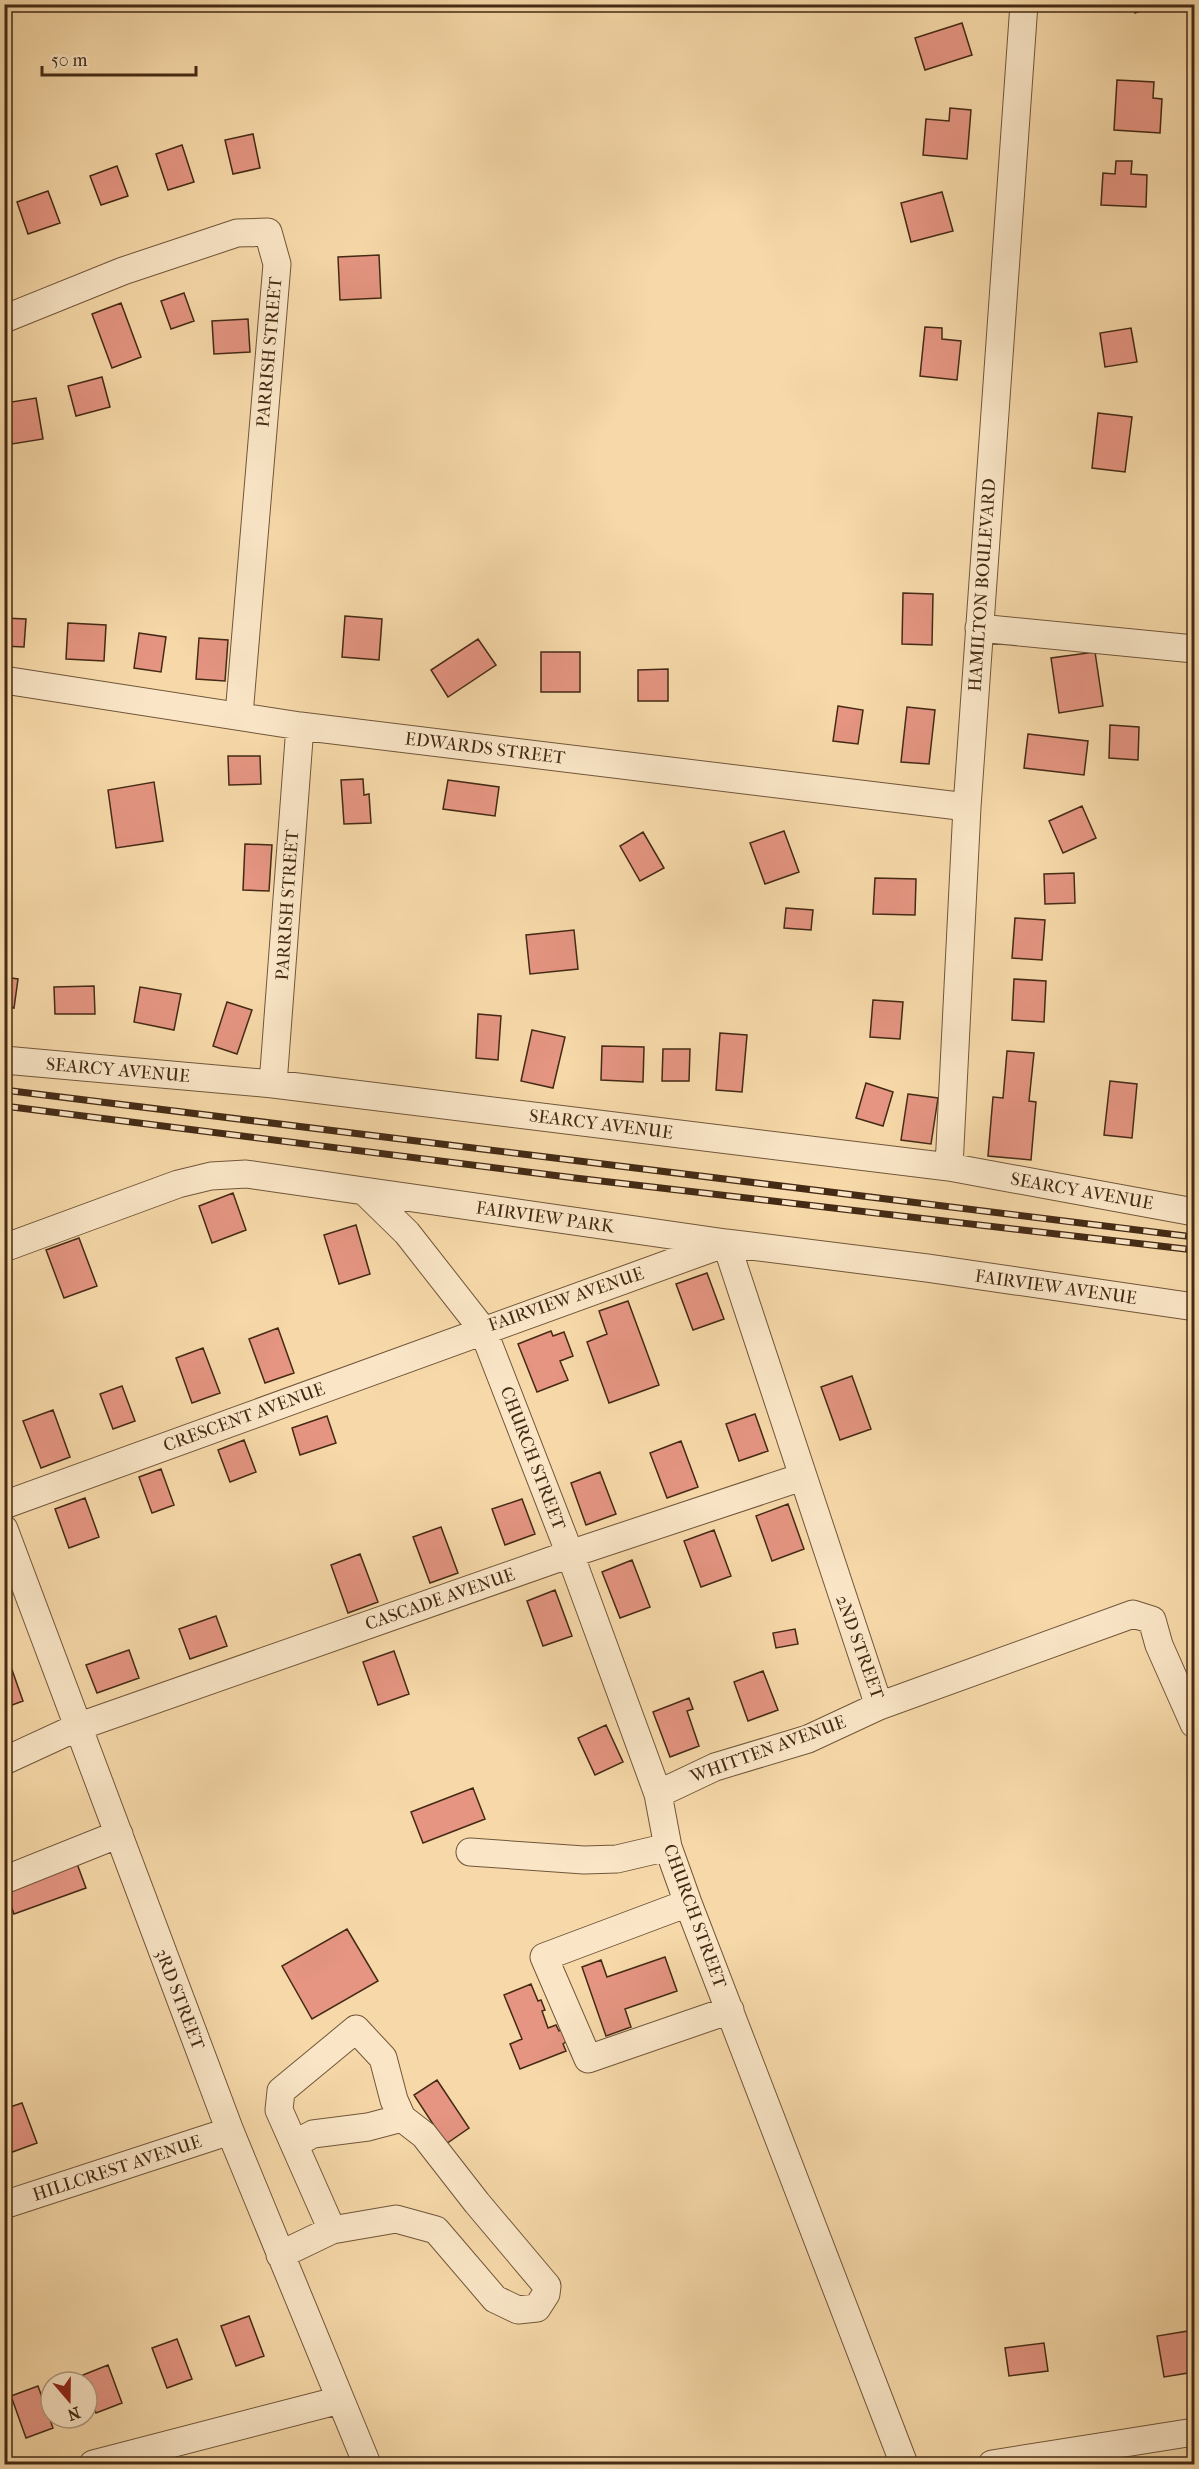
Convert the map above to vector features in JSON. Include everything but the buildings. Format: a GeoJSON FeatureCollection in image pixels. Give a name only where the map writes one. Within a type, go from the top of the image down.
{"type":"FeatureCollection","features":[{"type":"Feature","properties":{"kind":"street","name":"HAMILTON BOULEVARD"},"geometry":{"type":"LineString","coordinates":[[949,1167],[967,807],[1024,4]]}},
{"type":"Feature","properties":{"kind":"street","name":"PARRISH STREET"},"geometry":{"type":"LineString","coordinates":[[4,319],[123,271],[237,233],[268,232],[277,264],[239,715]]}},
{"type":"Feature","properties":{"kind":"street"},"geometry":{"type":"LineString","coordinates":[[979,628],[1194,649]]}},
{"type":"Feature","properties":{"kind":"street","name":"EDWARDS STREET"},"geometry":{"type":"LineString","coordinates":[[4,680],[300,726],[967,807]]}},
{"type":"Feature","properties":{"kind":"street","name":"PARRISH STREET"},"geometry":{"type":"LineString","coordinates":[[273,1084],[300,726]]}},
{"type":"Feature","properties":{"kind":"street","name":"SEARCY AVENUE"},"geometry":{"type":"LineString","coordinates":[[4,1060],[273,1084],[949,1167],[1194,1212]]}},
{"type":"Feature","properties":{"kind":"street"},"geometry":{"type":"LineString","coordinates":[[4,1248],[178,1184],[211,1176],[246,1174],[364,1191]]}},
{"type":"Feature","properties":{"kind":"street","name":"FAIRVIEW PARK"},"geometry":{"type":"LineString","coordinates":[[364,1191],[726,1243]]}},
{"type":"Feature","properties":{"kind":"street","name":"FAIRVIEW AVENUE"},"geometry":{"type":"LineString","coordinates":[[364,1191],[407,1233],[483,1330],[726,1243],[927,1268],[1194,1306]]}},
{"type":"Feature","properties":{"kind":"street","name":"2ND STREET"},"geometry":{"type":"LineString","coordinates":[[726,1243],[879,1706],[1133,1614],[1152,1620],[1159,1645],[1194,1724]]}},
{"type":"Feature","properties":{"kind":"street","name":"CRESCENT AVENUE"},"geometry":{"type":"LineString","coordinates":[[4,1505],[483,1330]]}},
{"type":"Feature","properties":{"kind":"street","name":"CHURCH STREET"},"geometry":{"type":"LineString","coordinates":[[483,1330],[570,1554],[658,1794],[668,1847],[688,1904],[904,2464]]}},
{"type":"Feature","properties":{"kind":"street","name":"CASCADE AVENUE"},"geometry":{"type":"LineString","coordinates":[[4,1761],[80,1726],[570,1554],[802,1477]]}},
{"type":"Feature","properties":{"kind":"street","name":"3RD STREET"},"geometry":{"type":"LineString","coordinates":[[4,1528],[230,2132],[367,2464]]}},
{"type":"Feature","properties":{"kind":"street","name":"WHITTEN AVENUE"},"geometry":{"type":"LineString","coordinates":[[658,1794],[715,1767],[808,1739],[879,1706]]}},
{"type":"Feature","properties":{"kind":"street"},"geometry":{"type":"LineString","coordinates":[[4,1880],[119,1834]]}},
{"type":"Feature","properties":{"kind":"street"},"geometry":{"type":"LineString","coordinates":[[470,1852],[584,1860],[616,1858],[668,1847]]}},
{"type":"Feature","properties":{"kind":"street"},"geometry":{"type":"LineString","coordinates":[[688,1904],[544,1957],[588,2059],[730,2010]]}},
{"type":"Feature","properties":{"kind":"street"},"geometry":{"type":"LineString","coordinates":[[280,2254],[332,2230],[396,2219],[436,2230],[495,2299],[518,2310],[537,2308],[546,2294],[547,2286],[484,2212],[424,2135],[402,2118],[394,2100],[383,2058],[356,2029],[281,2091],[279,2110],[332,2230]]}},
{"type":"Feature","properties":{"kind":"street"},"geometry":{"type":"LineString","coordinates":[[294,2144],[313,2134],[368,2127],[402,2118]]}},
{"type":"Feature","properties":{"kind":"street","name":"HILLCREST AVENUE"},"geometry":{"type":"LineString","coordinates":[[4,2205],[230,2132]]}},
{"type":"Feature","properties":{"kind":"street"},"geometry":{"type":"LineString","coordinates":[[93,2464],[340,2400]]}},
{"type":"Feature","properties":{"kind":"street"},"geometry":{"type":"LineString","coordinates":[[992,2464],[1057,2459],[1194,2432]]}},
{"type":"Feature","properties":{"kind":"railway"},"geometry":{"type":"LineString","coordinates":[[4,1090],[1194,1237]]}},
{"type":"Feature","properties":{"kind":"railway"},"geometry":{"type":"LineString","coordinates":[[4,1106],[575,1178],[1194,1250]]}}]}
